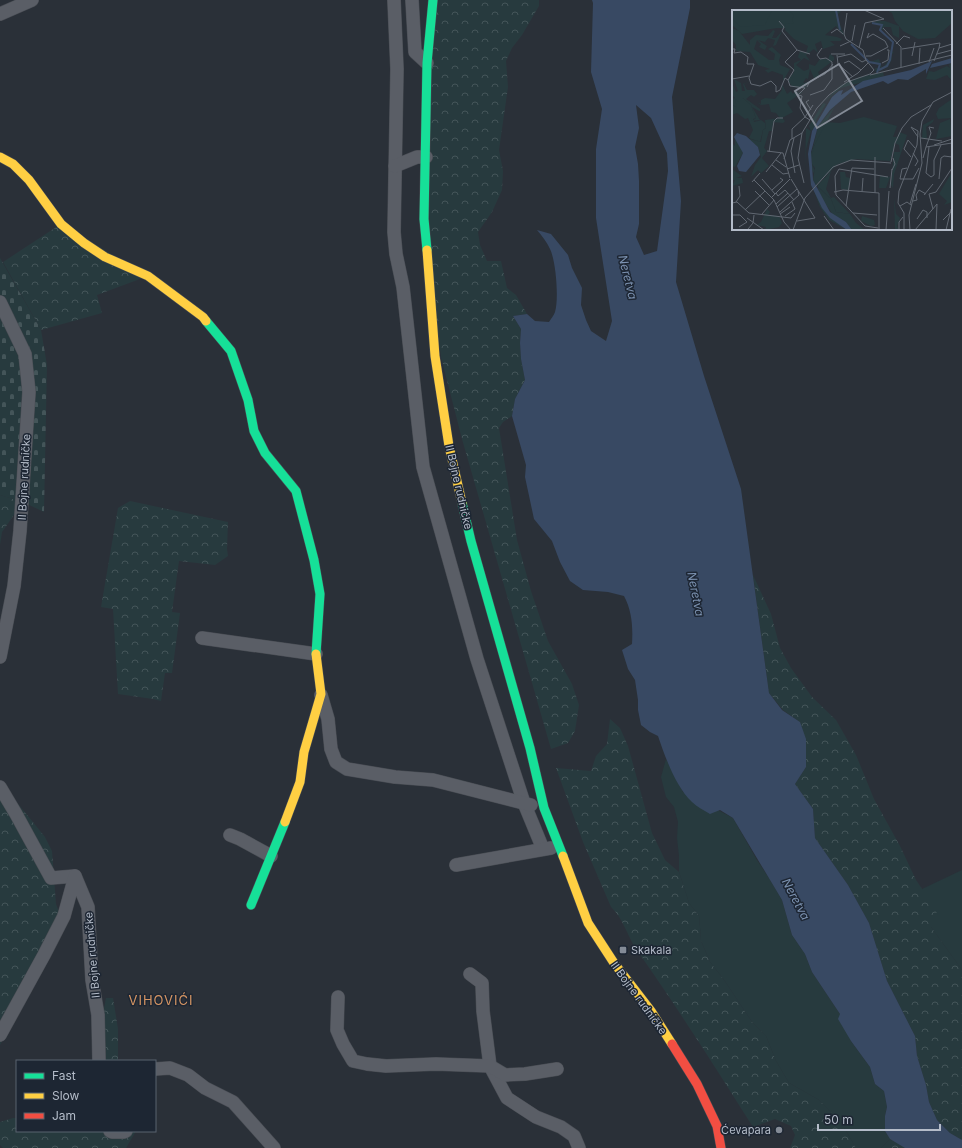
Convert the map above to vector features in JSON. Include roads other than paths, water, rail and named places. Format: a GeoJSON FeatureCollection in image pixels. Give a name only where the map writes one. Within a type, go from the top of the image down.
{"type":"FeatureCollection","features":[{"type":"Feature","properties":{"kind":"street"},"geometry":{"type":"LineString","coordinates":[[0,14],[32,0]]}},
{"type":"Feature","properties":{"kind":"street"},"geometry":{"type":"LineString","coordinates":[[394,0],[397,70],[394,232],[396,254],[403,287],[423,467],[477,659],[524,803],[544,849]]}},
{"type":"Feature","properties":{"kind":"street"},"geometry":{"type":"LineString","coordinates":[[412,0],[415,52],[427,63]]}},
{"type":"Feature","properties":{"kind":"street","name":"II Bojne rudničke"},"geometry":{"type":"LineString","coordinates":[[433,0],[427,63],[424,219],[435,356],[449,446],[471,541],[530,748],[544,808],[588,924],[614,963],[651,1011],[697,1084],[717,1126],[721,1148]]}},
{"type":"Feature","properties":{"kind":"street"},"geometry":{"type":"LineString","coordinates":[[0,157],[13,164],[29,180],[61,224],[84,243],[105,257],[148,276],[167,289],[203,317],[231,351],[248,400],[254,431],[265,453],[296,492],[314,560],[320,594],[316,654],[321,694],[328,720],[331,749],[336,762],[347,769],[395,777],[433,780],[544,808]]}},
{"type":"Feature","properties":{"kind":"street"},"geometry":{"type":"LineString","coordinates":[[395,166],[417,157],[426,157]]}},
{"type":"Feature","properties":{"kind":"street","name":"II Bojne rudničke"},"geometry":{"type":"LineString","coordinates":[[0,302],[26,354],[29,392],[20,530],[14,586],[0,657]]}},
{"type":"Feature","properties":{"kind":"street"},"geometry":{"type":"LineString","coordinates":[[202,638],[316,654]]}},
{"type":"Feature","properties":{"kind":"street"},"geometry":{"type":"LineString","coordinates":[[251,905],[300,782],[304,752],[321,694]]}},
{"type":"Feature","properties":{"kind":"street"},"geometry":{"type":"LineString","coordinates":[[0,787],[51,878],[75,876]]}},
{"type":"Feature","properties":{"kind":"street"},"geometry":{"type":"LineString","coordinates":[[230,835],[271,856]]}},
{"type":"Feature","properties":{"kind":"street"},"geometry":{"type":"LineString","coordinates":[[456,865],[560,847]]}},
{"type":"Feature","properties":{"kind":"street","name":"II Bojne rudničke"},"geometry":{"type":"LineString","coordinates":[[0,1035],[64,916],[75,876]]}},
{"type":"Feature","properties":{"kind":"street","name":"II Bojne rudničke"},"geometry":{"type":"LineString","coordinates":[[75,876],[88,907],[92,980],[98,1015],[99,1060]]}},
{"type":"Feature","properties":{"kind":"street"},"geometry":{"type":"LineString","coordinates":[[470,974],[482,983],[483,1011],[490,1066],[507,1098],[536,1117],[561,1128],[574,1136],[579,1148]]}},
{"type":"Feature","properties":{"kind":"street"},"geometry":{"type":"LineString","coordinates":[[338,997],[337,1030],[353,1061],[386,1066],[436,1064],[490,1066],[505,1075],[525,1074],[557,1069]]}},
{"type":"Feature","properties":{"kind":"street"},"geometry":{"type":"LineString","coordinates":[[156,1069],[170,1068],[188,1074],[205,1088],[233,1102],[274,1148]]}},
{"type":"Feature","properties":{"kind":"street"},"geometry":{"type":"LineString","coordinates":[[112,1132],[124,1132]]}},
{"type":"Feature","properties":{"kind":"water","name":"Neretva"},"geometry":{"type":"Polygon","coordinates":[[[592,0],[690,0],[690,8],[672,97],[681,201],[676,282],[704,376],[741,489],[769,693],[782,710],[800,722],[806,739],[806,767],[795,784],[813,809],[815,838],[848,885],[869,923],[887,981],[915,1036],[917,1056],[926,1085],[929,1102],[937,1120],[950,1133],[962,1140],[962,1148],[905,1148],[890,1139],[885,1131],[885,1116],[887,1107],[884,1091],[875,1084],[870,1067],[851,1041],[838,1019],[840,1014],[812,972],[805,954],[792,935],[782,900],[733,818],[720,810],[710,814],[698,807],[686,796],[676,780],[658,736],[641,725],[635,680],[628,669],[622,650],[632,644],[632,625],[630,613],[624,596],[608,592],[583,590],[570,581],[560,562],[552,541],[534,519],[525,477],[526,465],[512,416],[515,399],[525,380],[521,359],[521,329],[513,316],[527,314],[535,321],[549,322],[555,312],[557,290],[554,262],[549,246],[537,230],[551,234],[568,255],[572,268],[582,288],[581,305],[591,331],[606,341],[612,321],[596,218],[596,149],[602,109],[591,72],[592,0]],[[636,105],[639,128],[635,147],[639,181],[639,224],[636,237],[644,255],[657,251],[668,171],[667,153],[651,118],[636,105]]]}},
{"type":"Feature","properties":{"kind":"place","name":"Skakala"},"geometry":{"type":"Point","coordinates":[623,950]}},
{"type":"Feature","properties":{"kind":"place","name":"Ćevapara"},"geometry":{"type":"Point","coordinates":[779,1130]}},
{"type":"Feature","properties":{"kind":"district","name":"VIHOVIĆI"},"geometry":{"type":"Point","coordinates":[161,1000]}}]}
